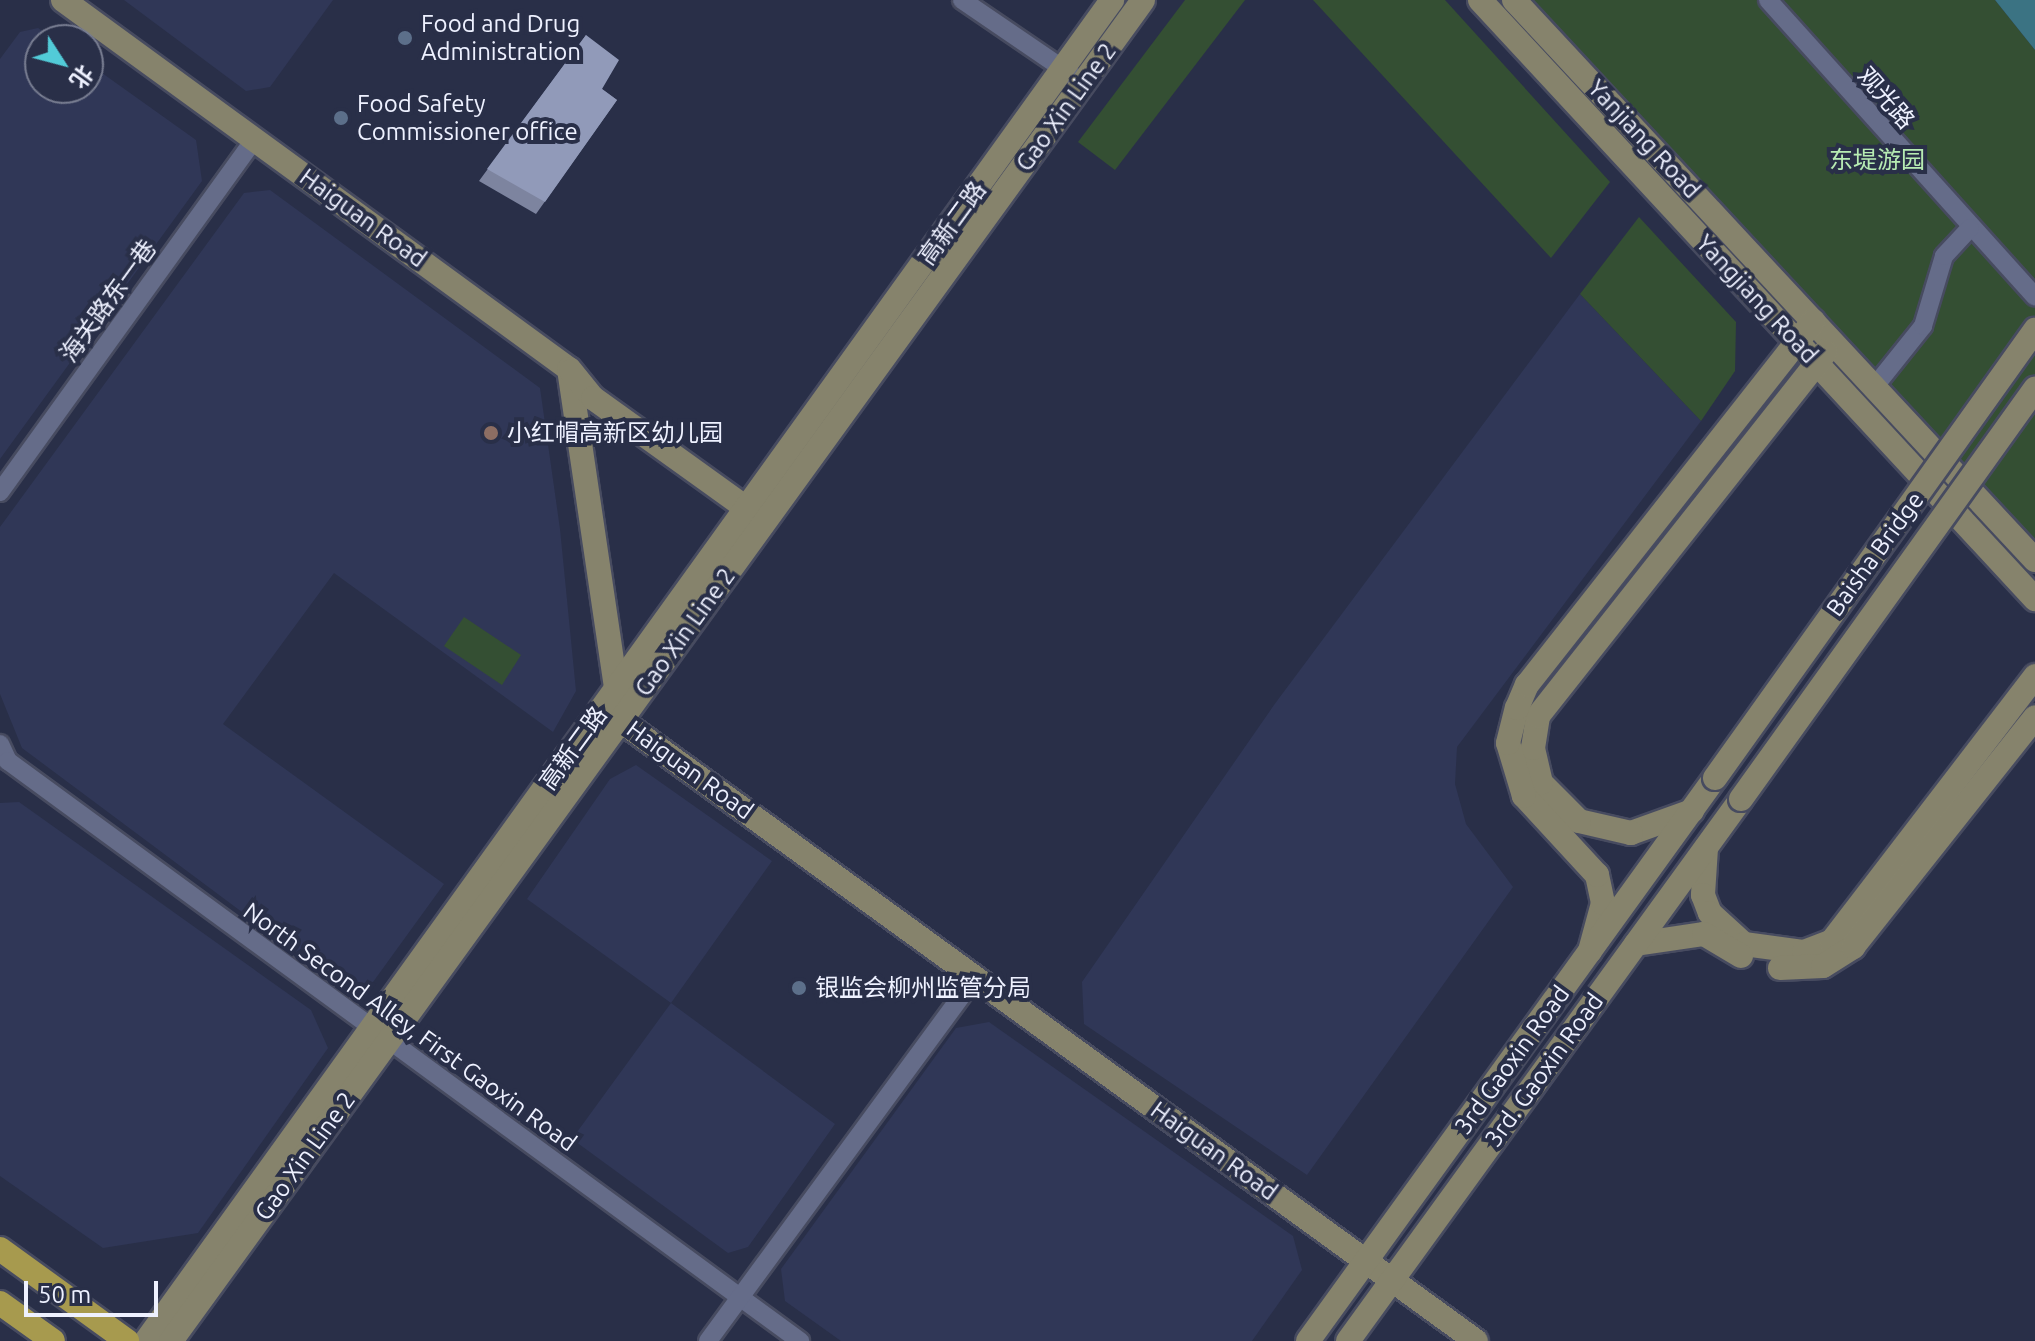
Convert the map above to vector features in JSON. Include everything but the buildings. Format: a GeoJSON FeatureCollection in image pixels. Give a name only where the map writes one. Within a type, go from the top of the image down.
{"type":"FeatureCollection","features":[{"type":"Feature","properties":{"kind":"main road","name":"Haiguan Road"},"geometry":{"type":"LineString","coordinates":[[63,0],[569,369],[621,721],[1476,1341]]}},
{"type":"Feature","properties":{"kind":"main road","name":"高新二路"},"geometry":{"type":"LineString","coordinates":[[146,1341],[380,1035],[617,687],[1112,0]]}},
{"type":"Feature","properties":{"kind":"main road","name":"Gao Xin Line 2"},"geometry":{"type":"LineString","coordinates":[[171,1341],[380,1035],[621,721],[1143,0]]}},
{"type":"Feature","properties":{"kind":"main road","name":"Yangjiang Road"},"geometry":{"type":"LineString","coordinates":[[1480,0],[2035,599]]}},
{"type":"Feature","properties":{"kind":"main road","name":"Yanjiang Road"},"geometry":{"type":"LineString","coordinates":[[1514,0],[2035,560]]}},
{"type":"Feature","properties":{"kind":"main road"},"geometry":{"type":"LineString","coordinates":[[1590,951],[1603,903],[1597,875],[1524,796],[1508,743],[1517,708],[1527,685],[1813,321]]}},
{"type":"Feature","properties":{"kind":"main road","name":"Baisha Bridge"},"geometry":{"type":"LineString","coordinates":[[1715,778],[2035,330]]}},
{"type":"Feature","properties":{"kind":"main road"},"geometry":{"type":"LineString","coordinates":[[1692,811],[1631,833],[1579,821],[1541,783],[1533,748],[1538,716],[1833,343]]}},
{"type":"Feature","properties":{"kind":"main road"},"geometry":{"type":"LineString","coordinates":[[569,369],[593,398],[750,502]]}},
{"type":"Feature","properties":{"kind":"main road","name":"Baisha Bridge"},"geometry":{"type":"LineString","coordinates":[[1741,799],[2035,389]]}},
{"type":"Feature","properties":{"kind":"main road"},"geometry":{"type":"LineString","coordinates":[[1706,847],[1703,895],[1710,913],[1744,944],[1804,952],[1832,941],[2035,676]]}},
{"type":"Feature","properties":{"kind":"main road"},"geometry":{"type":"LineString","coordinates":[[1636,944],[1704,934],[1770,967],[1823,966],[1853,947],[2035,717]]}},
{"type":"Feature","properties":{"kind":"main road","name":"3rd Gaoxin Road"},"geometry":{"type":"LineString","coordinates":[[1308,1341],[1715,778]]}},
{"type":"Feature","properties":{"kind":"main road","name":"3rd. Gaoxin Road"},"geometry":{"type":"LineString","coordinates":[[1348,1341],[1741,799]]}},
{"type":"Feature","properties":{"kind":"main road"},"geometry":{"type":"LineString","coordinates":[[0,1249],[127,1341]]}},
{"type":"Feature","properties":{"kind":"main road"},"geometry":{"type":"LineString","coordinates":[[0,1303],[53,1341]]}},
{"type":"Feature","properties":{"kind":"street"},"geometry":{"type":"LineString","coordinates":[[962,0],[1083,83]]}},
{"type":"Feature","properties":{"kind":"street","name":"观光路"},"geometry":{"type":"LineString","coordinates":[[1768,0],[2035,297]]}},
{"type":"Feature","properties":{"kind":"street","name":"海关路东一巷"},"geometry":{"type":"LineString","coordinates":[[0,492],[255,138]]}},
{"type":"Feature","properties":{"kind":"street"},"geometry":{"type":"LineString","coordinates":[[1875,386],[1923,326],[1944,256],[1970,228]]}},
{"type":"Feature","properties":{"kind":"street","name":"North Second Alley, First Gaoxin Road"},"geometry":{"type":"LineString","coordinates":[[3,759],[800,1341]]}},
{"type":"Feature","properties":{"kind":"street"},"geometry":{"type":"LineString","coordinates":[[708,1341],[975,978]]}},
{"type":"Feature","properties":{"kind":"shaded area"},"geometry":{"type":"Polygon","coordinates":[[[124,0],[333,0],[270,87],[246,91],[124,0]]]}},
{"type":"Feature","properties":{"kind":"shaded area"},"geometry":{"type":"Polygon","coordinates":[[[1995,0],[2035,0],[2035,50],[1995,0]]]}},
{"type":"Feature","properties":{"kind":"shaded area"},"geometry":{"type":"Polygon","coordinates":[[[24,31],[24,104],[104,104],[104,74],[196,140],[202,181],[0,459],[0,59],[20,32],[24,31]]]}},
{"type":"Feature","properties":{"kind":"shaded area"},"geometry":{"type":"Polygon","coordinates":[[[270,190],[540,388],[560,529],[576,691],[553,732],[334,573],[223,724],[444,884],[360,1000],[22,748],[0,694],[0,527],[244,193],[270,190]]]}},
{"type":"Feature","properties":{"kind":"shaded area"},"geometry":{"type":"Polygon","coordinates":[[[1580,294],[1701,421],[1457,747],[1455,784],[1466,824],[1513,887],[1307,1175],[1084,1024],[1082,982],[1274,705],[1580,294]]]}},
{"type":"Feature","properties":{"kind":"shaded area"},"geometry":{"type":"Polygon","coordinates":[[[636,765],[772,861],[671,1003],[527,899],[610,779],[636,765]]]}},
{"type":"Feature","properties":{"kind":"shaded area"},"geometry":{"type":"Polygon","coordinates":[[[19,802],[311,1010],[328,1048],[198,1233],[103,1248],[0,1176],[0,803],[19,802]]]}},
{"type":"Feature","properties":{"kind":"shaded area"},"geometry":{"type":"Polygon","coordinates":[[[671,1003],[835,1124],[748,1247],[728,1253],[572,1139],[671,1003]]]}},
{"type":"Feature","properties":{"kind":"shaded area"},"geometry":{"type":"Polygon","coordinates":[[[989,1022],[1293,1236],[1302,1270],[1252,1341],[841,1341],[785,1301],[781,1269],[956,1028],[989,1022]]]}},
{"type":"Feature","properties":{"kind":"green space"},"geometry":{"type":"Polygon","coordinates":[[[1185,0],[1245,0],[1115,170],[1078,142],[1185,0]]]}},
{"type":"Feature","properties":{"kind":"green space"},"geometry":{"type":"Polygon","coordinates":[[[1313,0],[1445,0],[1610,182],[1551,258],[1313,0]]]}},
{"type":"Feature","properties":{"kind":"green space","name":"东堤游园"},"geometry":{"type":"Polygon","coordinates":[[[1514,0],[1995,0],[2035,50],[2035,560],[1514,0]]]}},
{"type":"Feature","properties":{"kind":"green space"},"geometry":{"type":"Polygon","coordinates":[[[1639,217],[1736,322],[1735,371],[1701,421],[1580,294],[1639,217]]]}},
{"type":"Feature","properties":{"kind":"green space"},"geometry":{"type":"Polygon","coordinates":[[[464,617],[521,655],[502,685],[444,646],[464,617]]]}},
{"type":"Feature","properties":{"kind":"place","name":"Food and Drug Administration"},"geometry":{"type":"Point","coordinates":[405,38]}},
{"type":"Feature","properties":{"kind":"place","name":"Food Safety Commissioner office"},"geometry":{"type":"Point","coordinates":[341,118]}},
{"type":"Feature","properties":{"kind":"place","name":"小红帽高新区幼儿园"},"geometry":{"type":"Point","coordinates":[491,433]}},
{"type":"Feature","properties":{"kind":"place","name":"银监会柳州监管分局"},"geometry":{"type":"Point","coordinates":[799,988]}}]}
